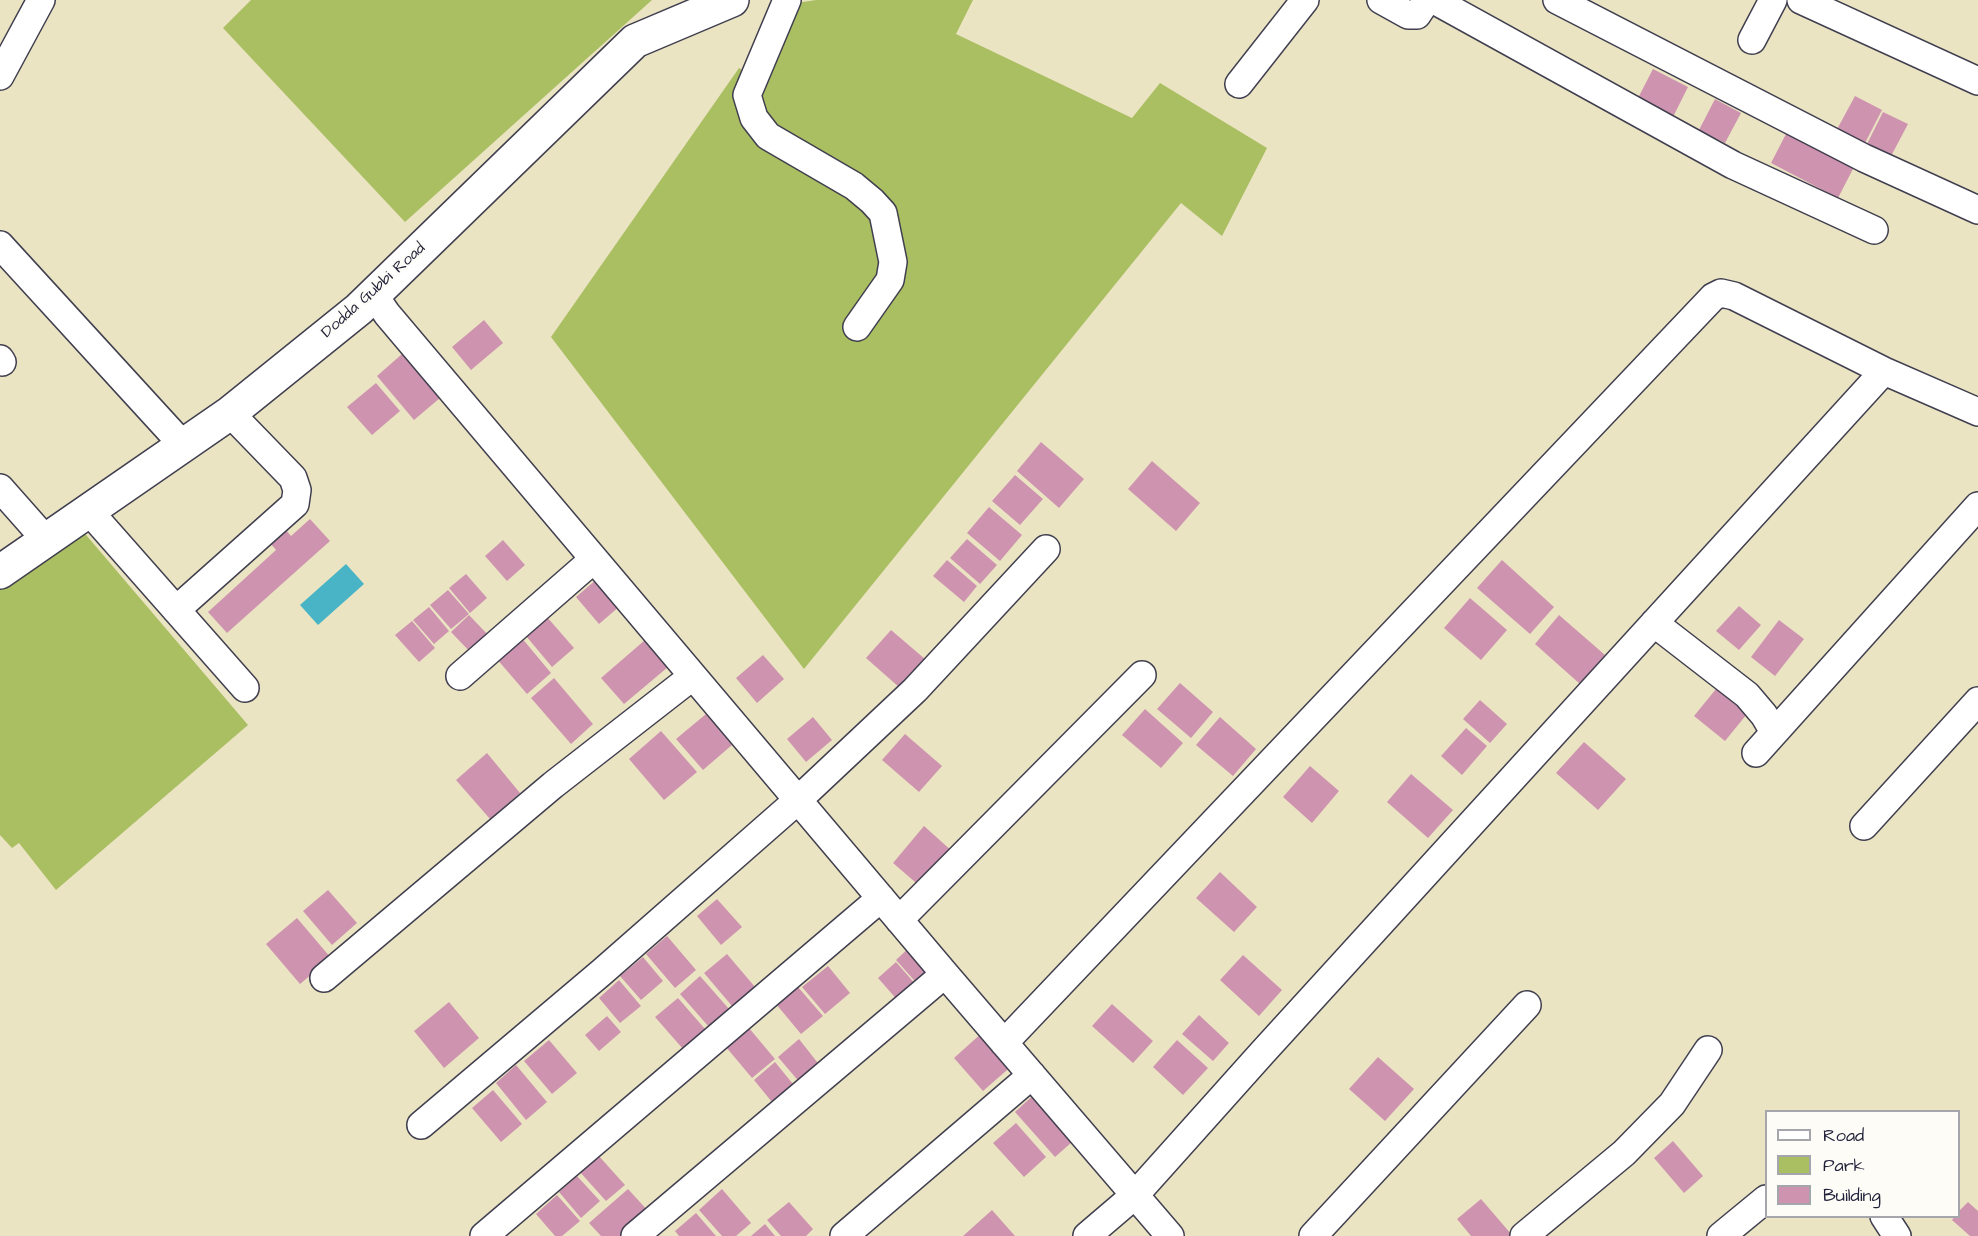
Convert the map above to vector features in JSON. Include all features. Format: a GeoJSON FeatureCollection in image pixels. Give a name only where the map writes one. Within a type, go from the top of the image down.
{"type":"FeatureCollection","features":[{"type":"Feature","properties":{"kind":"main road","name":"Dodda Gubbi Road"},"geometry":{"type":"LineString","coordinates":[[0,572],[230,412],[359,309],[635,41],[732,0]]}},
{"type":"Feature","properties":{"kind":"street"},"geometry":{"type":"LineString","coordinates":[[0,76],[41,0]]}},
{"type":"Feature","properties":{"kind":"street"},"geometry":{"type":"LineString","coordinates":[[787,0],[747,95],[754,118],[768,136],[854,186],[883,213],[893,262],[890,280],[857,327]]}},
{"type":"Feature","properties":{"kind":"street"},"geometry":{"type":"LineString","coordinates":[[1239,84],[1305,0]]}},
{"type":"Feature","properties":{"kind":"street"},"geometry":{"type":"LineString","coordinates":[[1380,0],[1408,15],[1417,15],[1427,0]]}},
{"type":"Feature","properties":{"kind":"street"},"geometry":{"type":"LineString","coordinates":[[1434,0],[1733,165],[1874,230]]}},
{"type":"Feature","properties":{"kind":"street"},"geometry":{"type":"LineString","coordinates":[[1557,0],[1864,158],[1978,210]]}},
{"type":"Feature","properties":{"kind":"street"},"geometry":{"type":"LineString","coordinates":[[1752,40],[1773,0]]}},
{"type":"Feature","properties":{"kind":"street"},"geometry":{"type":"LineString","coordinates":[[1801,0],[1978,81]]}},
{"type":"Feature","properties":{"kind":"street"},"geometry":{"type":"LineString","coordinates":[[0,245],[183,445]]}},
{"type":"Feature","properties":{"kind":"street"},"geometry":{"type":"LineString","coordinates":[[1004,1043],[1713,297],[1721,293],[1734,296],[1884,371],[1978,412]]}},
{"type":"Feature","properties":{"kind":"street"},"geometry":{"type":"LineString","coordinates":[[374,295],[387,314],[945,975],[1170,1236]]}},
{"type":"Feature","properties":{"kind":"street"},"geometry":{"type":"LineString","coordinates":[[1087,1236],[1135,1195],[1884,371]]}},
{"type":"Feature","properties":{"kind":"street"},"geometry":{"type":"LineString","coordinates":[[176,610],[295,504],[297,490],[293,478],[230,412]]}},
{"type":"Feature","properties":{"kind":"street"},"geometry":{"type":"LineString","coordinates":[[0,488],[46,540]]}},
{"type":"Feature","properties":{"kind":"street"},"geometry":{"type":"LineString","coordinates":[[1756,753],[1978,506]]}},
{"type":"Feature","properties":{"kind":"street"},"geometry":{"type":"LineString","coordinates":[[88,510],[245,688]]}},
{"type":"Feature","properties":{"kind":"street"},"geometry":{"type":"LineString","coordinates":[[421,1125],[602,972],[798,800],[915,690],[1046,549]]}},
{"type":"Feature","properties":{"kind":"street"},"geometry":{"type":"LineString","coordinates":[[460,676],[594,559]]}},
{"type":"Feature","properties":{"kind":"street"},"geometry":{"type":"LineString","coordinates":[[1654,623],[1747,695],[1764,715],[1774,732]]}},
{"type":"Feature","properties":{"kind":"street"},"geometry":{"type":"LineString","coordinates":[[899,920],[1142,675]]}},
{"type":"Feature","properties":{"kind":"street"},"geometry":{"type":"LineString","coordinates":[[324,978],[553,784],[693,676]]}},
{"type":"Feature","properties":{"kind":"street"},"geometry":{"type":"LineString","coordinates":[[1864,826],[1978,701]]}},
{"type":"Feature","properties":{"kind":"street"},"geometry":{"type":"LineString","coordinates":[[484,1236],[881,898]]}},
{"type":"Feature","properties":{"kind":"street"},"geometry":{"type":"LineString","coordinates":[[636,1236],[945,975]]}},
{"type":"Feature","properties":{"kind":"street"},"geometry":{"type":"LineString","coordinates":[[1313,1236],[1527,1005]]}},
{"type":"Feature","properties":{"kind":"street"},"geometry":{"type":"LineString","coordinates":[[1524,1236],[1624,1153],[1672,1104],[1708,1050]]}},
{"type":"Feature","properties":{"kind":"street"},"geometry":{"type":"LineString","coordinates":[[844,1236],[1032,1075]]}},
{"type":"Feature","properties":{"kind":"street"},"geometry":{"type":"LineString","coordinates":[[1721,1236],[1765,1201]]}},
{"type":"Feature","properties":{"kind":"street"},"geometry":{"type":"LineString","coordinates":[[1885,1218],[1898,1236]]}},
{"type":"Feature","properties":{"kind":"green space"},"geometry":{"type":"Polygon","coordinates":[[[251,0],[652,0],[405,222],[223,28],[251,0]]]}},
{"type":"Feature","properties":{"kind":"green space"},"geometry":{"type":"Polygon","coordinates":[[[816,0],[973,0],[956,34],[1132,118],[1160,83],[1267,148],[1222,236],[1181,203],[804,669],[551,337],[739,68],[761,81],[796,3],[816,0]]]}},
{"type":"Feature","properties":{"kind":"green space"},"geometry":{"type":"Polygon","coordinates":[[[81,529],[248,725],[56,890],[19,843],[12,848],[0,835],[0,582],[81,529]]]}},
{"type":"Feature","properties":{"kind":"water"},"geometry":{"type":"Polygon","coordinates":[[[346,564],[364,584],[318,625],[300,605],[346,564]]]}},
{"type":"Feature","properties":{"kind":"building"},"geometry":{"type":"Polygon","coordinates":[[[1653,69],[1688,87],[1673,117],[1638,98],[1653,69]]]}},
{"type":"Feature","properties":{"kind":"building"},"geometry":{"type":"Polygon","coordinates":[[[1855,96],[1882,110],[1863,147],[1835,133],[1855,96]]]}},
{"type":"Feature","properties":{"kind":"building"},"geometry":{"type":"Polygon","coordinates":[[[1715,99],[1741,113],[1725,143],[1699,130],[1715,99]]]}},
{"type":"Feature","properties":{"kind":"building"},"geometry":{"type":"Polygon","coordinates":[[[1883,112],[1908,124],[1890,158],[1866,146],[1883,112]]]}},
{"type":"Feature","properties":{"kind":"building"},"geometry":{"type":"Polygon","coordinates":[[[1787,132],[1854,167],[1838,198],[1771,163],[1787,132]]]}},
{"type":"Feature","properties":{"kind":"building"},"geometry":{"type":"Polygon","coordinates":[[[484,320],[503,343],[471,370],[452,347],[484,320]]]}},
{"type":"Feature","properties":{"kind":"building"},"geometry":{"type":"Polygon","coordinates":[[[402,354],[440,398],[414,420],[377,376],[402,354]]]}},
{"type":"Feature","properties":{"kind":"building"},"geometry":{"type":"Polygon","coordinates":[[[376,383],[400,411],[372,435],[347,407],[376,383]]]}},
{"type":"Feature","properties":{"kind":"building"},"geometry":{"type":"Polygon","coordinates":[[[1041,442],[1084,479],[1059,508],[1017,471],[1041,442]]]}},
{"type":"Feature","properties":{"kind":"building"},"geometry":{"type":"Polygon","coordinates":[[[1152,461],[1200,503],[1176,531],[1128,489],[1152,461]]]}},
{"type":"Feature","properties":{"kind":"building"},"geometry":{"type":"Polygon","coordinates":[[[1015,475],[1043,499],[1020,525],[992,501],[1015,475]]]}},
{"type":"Feature","properties":{"kind":"building"},"geometry":{"type":"Polygon","coordinates":[[[989,507],[1022,535],[1000,561],[967,533],[989,507]]]}},
{"type":"Feature","properties":{"kind":"building"},"geometry":{"type":"Polygon","coordinates":[[[310,519],[330,541],[227,633],[208,612],[276,550],[264,536],[279,522],[291,536],[310,519]]]}},
{"type":"Feature","properties":{"kind":"building"},"geometry":{"type":"Polygon","coordinates":[[[967,539],[997,565],[980,584],[950,558],[967,539]]]}},
{"type":"Feature","properties":{"kind":"building"},"geometry":{"type":"Polygon","coordinates":[[[503,540],[525,565],[507,581],[485,556],[503,540]]]}},
{"type":"Feature","properties":{"kind":"building"},"geometry":{"type":"Polygon","coordinates":[[[947,560],[977,586],[964,602],[933,576],[947,560]]]}},
{"type":"Feature","properties":{"kind":"building"},"geometry":{"type":"Polygon","coordinates":[[[1502,560],[1554,607],[1530,634],[1477,588],[1502,560]]]}},
{"type":"Feature","properties":{"kind":"building"},"geometry":{"type":"Polygon","coordinates":[[[466,574],[487,598],[470,613],[449,588],[466,574]]]}},
{"type":"Feature","properties":{"kind":"building"},"geometry":{"type":"Polygon","coordinates":[[[597,579],[620,606],[599,624],[576,597],[597,579]]]}},
{"type":"Feature","properties":{"kind":"building"},"geometry":{"type":"Polygon","coordinates":[[[448,590],[469,614],[451,629],[430,605],[448,590]]]}},
{"type":"Feature","properties":{"kind":"building"},"geometry":{"type":"Polygon","coordinates":[[[1470,598],[1507,630],[1481,660],[1444,628],[1470,598]]]}},
{"type":"Feature","properties":{"kind":"building"},"geometry":{"type":"Polygon","coordinates":[[[1739,606],[1761,625],[1739,650],[1716,631],[1739,606]]]}},
{"type":"Feature","properties":{"kind":"building"},"geometry":{"type":"Polygon","coordinates":[[[429,607],[449,631],[434,644],[413,620],[429,607]]]}},
{"type":"Feature","properties":{"kind":"building"},"geometry":{"type":"Polygon","coordinates":[[[469,615],[491,638],[473,655],[451,632],[469,615]]]}},
{"type":"Feature","properties":{"kind":"building"},"geometry":{"type":"Polygon","coordinates":[[[1559,615],[1605,655],[1580,684],[1535,644],[1559,615]]]}},
{"type":"Feature","properties":{"kind":"building"},"geometry":{"type":"Polygon","coordinates":[[[547,617],[574,648],[552,667],[526,636],[547,617]]]}},
{"type":"Feature","properties":{"kind":"building"},"geometry":{"type":"Polygon","coordinates":[[[1779,620],[1804,639],[1775,676],[1751,657],[1779,620]]]}},
{"type":"Feature","properties":{"kind":"building"},"geometry":{"type":"Polygon","coordinates":[[[412,621],[435,648],[419,662],[395,635],[412,621]]]}},
{"type":"Feature","properties":{"kind":"building"},"geometry":{"type":"Polygon","coordinates":[[[891,630],[925,659],[900,688],[866,658],[891,630]]]}},
{"type":"Feature","properties":{"kind":"building"},"geometry":{"type":"Polygon","coordinates":[[[521,637],[551,673],[527,694],[496,658],[521,637]]]}},
{"type":"Feature","properties":{"kind":"building"},"geometry":{"type":"Polygon","coordinates":[[[645,640],[668,667],[624,704],[601,678],[645,640]]]}},
{"type":"Feature","properties":{"kind":"building"},"geometry":{"type":"Polygon","coordinates":[[[763,655],[784,679],[757,703],[736,678],[763,655]]]}},
{"type":"Feature","properties":{"kind":"building"},"geometry":{"type":"Polygon","coordinates":[[[554,678],[593,724],[571,744],[531,698],[554,678]]]}},
{"type":"Feature","properties":{"kind":"building"},"geometry":{"type":"Polygon","coordinates":[[[1180,683],[1213,712],[1191,738],[1157,709],[1180,683]]]}},
{"type":"Feature","properties":{"kind":"building"},"geometry":{"type":"Polygon","coordinates":[[[1716,689],[1747,714],[1725,741],[1694,716],[1716,689]]]}},
{"type":"Feature","properties":{"kind":"building"},"geometry":{"type":"Polygon","coordinates":[[[1480,700],[1507,724],[1490,743],[1463,719],[1480,700]]]}},
{"type":"Feature","properties":{"kind":"building"},"geometry":{"type":"Polygon","coordinates":[[[1145,709],[1183,743],[1161,768],[1122,735],[1145,709]]]}},
{"type":"Feature","properties":{"kind":"building"},"geometry":{"type":"Polygon","coordinates":[[[706,714],[732,745],[703,770],[676,739],[706,714]]]}},
{"type":"Feature","properties":{"kind":"building"},"geometry":{"type":"Polygon","coordinates":[[[813,717],[832,740],[806,762],[787,739],[813,717]]]}},
{"type":"Feature","properties":{"kind":"building"},"geometry":{"type":"Polygon","coordinates":[[[1220,717],[1256,749],[1233,776],[1196,745],[1220,717]]]}},
{"type":"Feature","properties":{"kind":"building"},"geometry":{"type":"Polygon","coordinates":[[[1466,728],[1487,746],[1462,775],[1441,756],[1466,728]]]}},
{"type":"Feature","properties":{"kind":"building"},"geometry":{"type":"Polygon","coordinates":[[[661,731],[697,772],[664,800],[629,759],[661,731]]]}},
{"type":"Feature","properties":{"kind":"building"},"geometry":{"type":"Polygon","coordinates":[[[905,734],[942,766],[919,792],[882,760],[905,734]]]}},
{"type":"Feature","properties":{"kind":"building"},"geometry":{"type":"Polygon","coordinates":[[[1584,742],[1626,779],[1598,810],[1556,773],[1584,742]]]}},
{"type":"Feature","properties":{"kind":"building"},"geometry":{"type":"Polygon","coordinates":[[[487,753],[520,793],[490,819],[456,780],[487,753]]]}},
{"type":"Feature","properties":{"kind":"building"},"geometry":{"type":"Polygon","coordinates":[[[1310,766],[1339,791],[1312,823],[1283,797],[1310,766]]]}},
{"type":"Feature","properties":{"kind":"building"},"geometry":{"type":"Polygon","coordinates":[[[1411,774],[1453,810],[1428,838],[1387,802],[1411,774]]]}},
{"type":"Feature","properties":{"kind":"building"},"geometry":{"type":"Polygon","coordinates":[[[924,826],[953,852],[922,888],[893,863],[924,826]]]}},
{"type":"Feature","properties":{"kind":"building"},"geometry":{"type":"Polygon","coordinates":[[[1220,872],[1257,907],[1234,932],[1196,898],[1220,872]]]}},
{"type":"Feature","properties":{"kind":"building"},"geometry":{"type":"Polygon","coordinates":[[[328,890],[357,923],[332,945],[303,911],[328,890]]]}},
{"type":"Feature","properties":{"kind":"building"},"geometry":{"type":"Polygon","coordinates":[[[717,899],[742,927],[721,945],[697,916],[717,899]]]}},
{"type":"Feature","properties":{"kind":"building"},"geometry":{"type":"Polygon","coordinates":[[[297,918],[331,958],[300,984],[266,944],[297,918]]]}},
{"type":"Feature","properties":{"kind":"building"},"geometry":{"type":"Polygon","coordinates":[[[667,936],[696,970],[675,988],[646,954],[667,936]]]}},
{"type":"Feature","properties":{"kind":"building"},"geometry":{"type":"Polygon","coordinates":[[[913,944],[938,973],[921,988],[896,960],[913,944]]]}},
{"type":"Feature","properties":{"kind":"building"},"geometry":{"type":"Polygon","coordinates":[[[727,954],[755,987],[732,1006],[704,973],[727,954]]]}},
{"type":"Feature","properties":{"kind":"building"},"geometry":{"type":"Polygon","coordinates":[[[1243,955],[1282,990],[1259,1016],[1220,980],[1243,955]]]}},
{"type":"Feature","properties":{"kind":"building"},"geometry":{"type":"Polygon","coordinates":[[[643,957],[663,981],[641,1000],[620,976],[643,957]]]}},
{"type":"Feature","properties":{"kind":"building"},"geometry":{"type":"Polygon","coordinates":[[[896,962],[918,987],[900,1003],[878,978],[896,962]]]}},
{"type":"Feature","properties":{"kind":"building"},"geometry":{"type":"Polygon","coordinates":[[[828,966],[850,993],[825,1014],[802,987],[828,966]]]}},
{"type":"Feature","properties":{"kind":"building"},"geometry":{"type":"Polygon","coordinates":[[[700,976],[729,1009],[709,1027],[680,994],[700,976]]]}},
{"type":"Feature","properties":{"kind":"building"},"geometry":{"type":"Polygon","coordinates":[[[619,980],[641,1006],[620,1023],[599,998],[619,980]]]}},
{"type":"Feature","properties":{"kind":"building"},"geometry":{"type":"Polygon","coordinates":[[[798,987],[823,1016],[801,1034],[776,1004],[798,987]]]}},
{"type":"Feature","properties":{"kind":"building"},"geometry":{"type":"Polygon","coordinates":[[[678,998],[705,1029],[683,1049],[655,1017],[678,998]]]}},
{"type":"Feature","properties":{"kind":"building"},"geometry":{"type":"Polygon","coordinates":[[[449,1002],[479,1038],[444,1068],[414,1031],[449,1002]]]}},
{"type":"Feature","properties":{"kind":"building"},"geometry":{"type":"Polygon","coordinates":[[[1112,1004],[1153,1041],[1133,1063],[1092,1026],[1112,1004]]]}},
{"type":"Feature","properties":{"kind":"building"},"geometry":{"type":"Polygon","coordinates":[[[1199,1015],[1229,1043],[1213,1061],[1182,1034],[1199,1015]]]}},
{"type":"Feature","properties":{"kind":"building"},"geometry":{"type":"Polygon","coordinates":[[[607,1016],[621,1032],[599,1051],[585,1035],[607,1016]]]}},
{"type":"Feature","properties":{"kind":"building"},"geometry":{"type":"Polygon","coordinates":[[[749,1028],[775,1059],[752,1078],[726,1047],[749,1028]]]}},
{"type":"Feature","properties":{"kind":"building"},"geometry":{"type":"Polygon","coordinates":[[[984,1031],[1014,1064],[983,1091],[954,1058],[984,1031]]]}},
{"type":"Feature","properties":{"kind":"building"},"geometry":{"type":"Polygon","coordinates":[[[799,1039],[821,1067],[801,1084],[778,1057],[799,1039]]]}},
{"type":"Feature","properties":{"kind":"building"},"geometry":{"type":"Polygon","coordinates":[[[549,1040],[577,1073],[552,1094],[524,1061],[549,1040]]]}},
{"type":"Feature","properties":{"kind":"building"},"geometry":{"type":"Polygon","coordinates":[[[1177,1040],[1208,1068],[1183,1095],[1153,1067],[1177,1040]]]}},
{"type":"Feature","properties":{"kind":"building"},"geometry":{"type":"Polygon","coordinates":[[[1378,1057],[1414,1089],[1385,1121],[1349,1089],[1378,1057]]]}},
{"type":"Feature","properties":{"kind":"building"},"geometry":{"type":"Polygon","coordinates":[[[775,1062],[797,1089],[776,1107],[754,1080],[775,1062]]]}},
{"type":"Feature","properties":{"kind":"building"},"geometry":{"type":"Polygon","coordinates":[[[516,1065],[547,1102],[526,1120],[496,1083],[516,1065]]]}},
{"type":"Feature","properties":{"kind":"building"},"geometry":{"type":"Polygon","coordinates":[[[493,1090],[522,1124],[501,1142],[472,1108],[493,1090]]]}},
{"type":"Feature","properties":{"kind":"building"},"geometry":{"type":"Polygon","coordinates":[[[1039,1090],[1080,1135],[1055,1157],[1015,1112],[1039,1090]]]}},
{"type":"Feature","properties":{"kind":"building"},"geometry":{"type":"Polygon","coordinates":[[[1016,1123],[1046,1157],[1024,1177],[993,1143],[1016,1123]]]}},
{"type":"Feature","properties":{"kind":"building"},"geometry":{"type":"Polygon","coordinates":[[[1673,1141],[1703,1176],[1684,1193],[1654,1158],[1673,1141]]]}},
{"type":"Feature","properties":{"kind":"building"},"geometry":{"type":"Polygon","coordinates":[[[598,1155],[625,1185],[606,1201],[579,1171],[598,1155]]]}},
{"type":"Feature","properties":{"kind":"building"},"geometry":{"type":"Polygon","coordinates":[[[577,1176],[600,1201],[581,1218],[559,1192],[577,1176]]]}},
{"type":"Feature","properties":{"kind":"building"},"geometry":{"type":"Polygon","coordinates":[[[628,1189],[650,1213],[624,1236],[601,1236],[589,1223],[628,1189]]]}},
{"type":"Feature","properties":{"kind":"building"},"geometry":{"type":"Polygon","coordinates":[[[722,1189],[751,1223],[736,1236],[722,1236],[699,1210],[722,1189]]]}},
{"type":"Feature","properties":{"kind":"building"},"geometry":{"type":"Polygon","coordinates":[[[557,1195],[580,1221],[562,1236],[555,1236],[536,1214],[557,1195]]]}},
{"type":"Feature","properties":{"kind":"building"},"geometry":{"type":"Polygon","coordinates":[[[1481,1199],[1512,1235],[1471,1236],[1457,1219],[1481,1199]]]}},
{"type":"Feature","properties":{"kind":"building"},"geometry":{"type":"Polygon","coordinates":[[[789,1202],[813,1229],[806,1236],[781,1236],[767,1220],[789,1202]]]}},
{"type":"Feature","properties":{"kind":"building"},"geometry":{"type":"Polygon","coordinates":[[[1968,1202],[1978,1211],[1978,1236],[1970,1236],[1952,1220],[1960,1218],[1960,1210],[1968,1202]]]}},
{"type":"Feature","properties":{"kind":"building"},"geometry":{"type":"Polygon","coordinates":[[[992,1210],[1015,1236],[963,1236],[992,1210]]]}},
{"type":"Feature","properties":{"kind":"building"},"geometry":{"type":"Polygon","coordinates":[[[696,1213],[716,1236],[679,1236],[675,1231],[696,1213]]]}},
{"type":"Feature","properties":{"kind":"building"},"geometry":{"type":"Polygon","coordinates":[[[765,1224],[775,1236],[751,1236],[765,1224]]]}}]}
